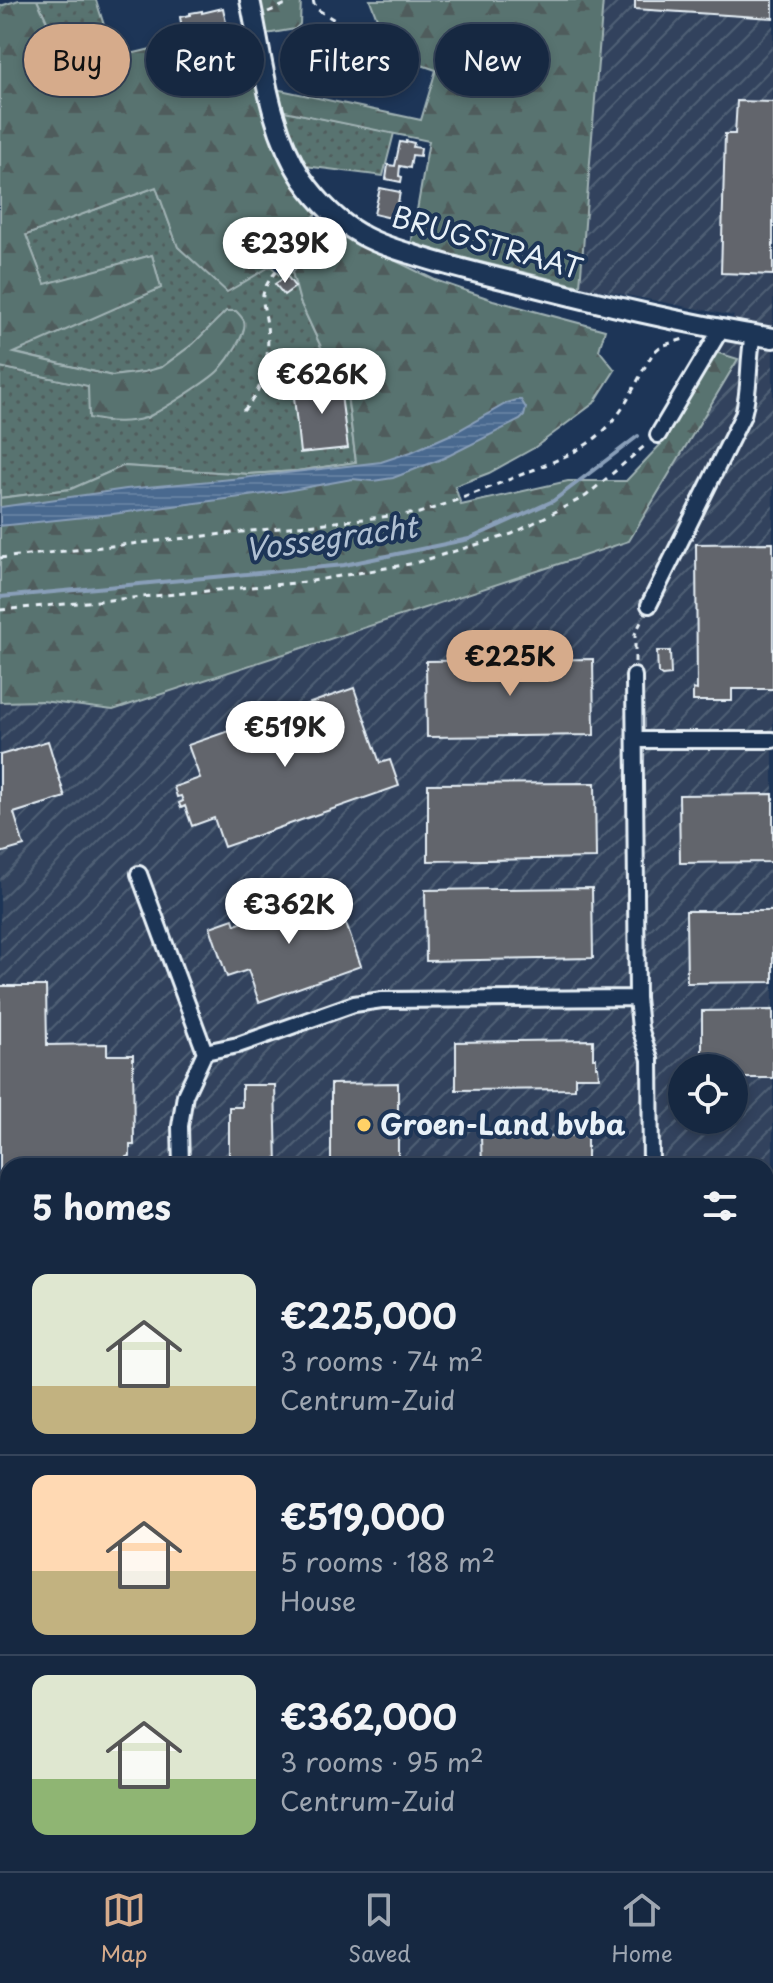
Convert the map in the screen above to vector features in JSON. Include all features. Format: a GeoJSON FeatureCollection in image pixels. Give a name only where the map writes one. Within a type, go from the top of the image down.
{"type":"FeatureCollection","features":[{"type":"Feature","properties":{"kind":"street","name":"BRUGSTRAAT"},"geometry":{"type":"LineString","coordinates":[[251,8],[279,135],[288,155],[320,201],[361,235],[454,268],[650,315],[773,338]]}},
{"type":"Feature","properties":{"kind":"street"},"geometry":{"type":"LineString","coordinates":[[658,435],[721,329]]}},
{"type":"Feature","properties":{"kind":"street"},"geometry":{"type":"LineString","coordinates":[[649,605],[743,415],[749,387],[749,352],[753,335]]}},
{"type":"Feature","properties":{"kind":"street"},"geometry":{"type":"LineString","coordinates":[[634,676],[637,998],[640,1028],[650,1059],[651,1158]]}},
{"type":"Feature","properties":{"kind":"street"},"geometry":{"type":"LineString","coordinates":[[636,740],[773,740]]}},
{"type":"Feature","properties":{"kind":"street"},"geometry":{"type":"LineString","coordinates":[[139,874],[205,1052],[185,1095],[180,1126],[181,1158]]}},
{"type":"Feature","properties":{"kind":"street"},"geometry":{"type":"LineString","coordinates":[[205,1052],[238,1045],[354,1004],[382,1000],[637,998]]}},
{"type":"Feature","properties":{"kind":"path"},"geometry":{"type":"LineString","coordinates":[[251,8],[275,10],[295,0]]}},
{"type":"Feature","properties":{"kind":"path"},"geometry":{"type":"LineString","coordinates":[[313,0],[315,8],[339,24]]}},
{"type":"Feature","properties":{"kind":"path"},"geometry":{"type":"LineString","coordinates":[[243,411],[253,401],[263,378],[268,337],[263,295],[266,288],[278,269],[337,218]]}},
{"type":"Feature","properties":{"kind":"path"},"geometry":{"type":"LineString","coordinates":[[0,558],[419,513],[463,499],[587,445],[623,408],[654,352],[669,343]]}},
{"type":"Feature","properties":{"kind":"path"},"geometry":{"type":"LineString","coordinates":[[0,610],[306,582],[415,563],[512,534],[586,496],[658,435]]}},
{"type":"Feature","properties":{"kind":"path"},"geometry":{"type":"LineString","coordinates":[[634,676],[635,634],[649,605]]}},
{"type":"Feature","properties":{"kind":"shaded area"},"geometry":{"type":"Polygon","coordinates":[[[603,0],[773,0],[773,1158],[0,1158],[0,702],[42,701],[629,541],[734,316],[580,286],[603,0]]]}},
{"type":"Feature","properties":{"kind":"shaded area"},"geometry":{"type":"Polygon","coordinates":[[[521,400],[526,408],[520,420],[444,458],[393,478],[373,481],[352,479],[286,491],[0,526],[0,507],[126,489],[381,462],[454,433],[521,400]]]}},
{"type":"Feature","properties":{"kind":"green space"},"geometry":{"type":"Polygon","coordinates":[[[19,0],[37,0],[48,24],[24,24],[24,96],[130,96],[130,54],[146,50],[146,96],[261,96],[271,138],[289,177],[317,213],[271,266],[227,292],[178,247],[156,187],[26,235],[45,284],[152,255],[161,288],[14,353],[112,376],[144,372],[162,367],[193,344],[226,311],[236,311],[244,321],[240,339],[219,370],[184,396],[145,418],[117,422],[89,418],[88,386],[0,367],[0,6],[19,0]]]}},
{"type":"Feature","properties":{"kind":"green space"},"geometry":{"type":"Polygon","coordinates":[[[37,0],[96,0],[104,24],[48,24],[37,0]]]}},
{"type":"Feature","properties":{"kind":"green space"},"geometry":{"type":"Polygon","coordinates":[[[260,0],[301,0],[300,24],[280,24],[280,32],[266,34],[260,0]]]}},
{"type":"Feature","properties":{"kind":"green space"},"geometry":{"type":"Polygon","coordinates":[[[370,0],[603,0],[580,286],[411,245],[429,141],[280,110],[276,89],[280,90],[280,96],[309,96],[421,120],[435,73],[435,96],[549,96],[549,24],[435,24],[435,70],[419,64],[419,24],[379,24],[370,0]]]}},
{"type":"Feature","properties":{"kind":"green space"},"geometry":{"type":"Polygon","coordinates":[[[280,110],[394,133],[383,176],[305,166],[280,110]]]}},
{"type":"Feature","properties":{"kind":"green space"},"geometry":{"type":"Polygon","coordinates":[[[156,187],[178,247],[227,291],[271,266],[279,275],[292,272],[300,302],[322,349],[343,365],[356,462],[297,471],[248,474],[123,466],[71,489],[0,498],[0,367],[89,386],[106,422],[147,418],[188,393],[193,344],[162,367],[112,376],[12,352],[161,288],[152,255],[45,285],[26,235],[156,187]]]}},
{"type":"Feature","properties":{"kind":"green space"},"geometry":{"type":"Polygon","coordinates":[[[334,231],[435,280],[493,300],[605,330],[599,350],[615,370],[594,403],[534,448],[489,473],[455,486],[461,505],[568,481],[626,481],[663,442],[715,352],[738,359],[629,541],[113,710],[42,701],[0,702],[0,498],[71,489],[123,466],[248,474],[297,471],[356,462],[343,365],[322,349],[300,302],[292,272],[334,231]]]}},
{"type":"Feature","properties":{"kind":"building"},"geometry":{"type":"Polygon","coordinates":[[[635,0],[773,0],[773,18],[635,9],[635,0]]]}},
{"type":"Feature","properties":{"kind":"building"},"geometry":{"type":"Polygon","coordinates":[[[223,8],[226,24],[181,24],[180,17],[223,8]]]}},
{"type":"Feature","properties":{"kind":"building"},"geometry":{"type":"Polygon","coordinates":[[[737,101],[773,102],[773,275],[721,273],[725,134],[735,134],[737,101]]]}},
{"type":"Feature","properties":{"kind":"building"},"geometry":{"type":"Polygon","coordinates":[[[400,142],[414,143],[413,147],[421,148],[420,156],[412,155],[410,168],[400,166],[401,182],[386,179],[388,165],[395,166],[400,142]]]}},
{"type":"Feature","properties":{"kind":"building"},"geometry":{"type":"Polygon","coordinates":[[[380,188],[400,192],[395,219],[374,214],[380,188]]]}},
{"type":"Feature","properties":{"kind":"building"},"geometry":{"type":"Polygon","coordinates":[[[287,276],[295,287],[284,295],[275,284],[287,276]]]}},
{"type":"Feature","properties":{"kind":"building"},"geometry":{"type":"Polygon","coordinates":[[[337,365],[348,448],[300,453],[294,397],[322,394],[319,367],[337,365]]]}},
{"type":"Feature","properties":{"kind":"building"},"geometry":{"type":"Polygon","coordinates":[[[773,543],[773,689],[732,689],[732,701],[693,701],[693,689],[697,690],[696,544],[773,543]]]}},
{"type":"Feature","properties":{"kind":"building"},"geometry":{"type":"Polygon","coordinates":[[[657,651],[670,651],[671,675],[658,673],[657,651]]]}},
{"type":"Feature","properties":{"kind":"building"},"geometry":{"type":"Polygon","coordinates":[[[593,659],[594,735],[427,737],[426,661],[593,659]]]}},
{"type":"Feature","properties":{"kind":"building"},"geometry":{"type":"Polygon","coordinates":[[[354,688],[380,763],[390,760],[399,786],[224,847],[214,818],[192,826],[185,806],[181,808],[179,803],[183,801],[181,796],[177,797],[174,787],[200,778],[188,745],[354,688]]]}},
{"type":"Feature","properties":{"kind":"building"},"geometry":{"type":"Polygon","coordinates":[[[48,741],[65,797],[14,813],[24,846],[0,853],[0,755],[48,741]]]}},
{"type":"Feature","properties":{"kind":"building"},"geometry":{"type":"Polygon","coordinates":[[[595,783],[596,858],[428,861],[428,784],[595,783]]]}},
{"type":"Feature","properties":{"kind":"building"},"geometry":{"type":"Polygon","coordinates":[[[773,794],[773,862],[680,863],[679,795],[773,794]]]}},
{"type":"Feature","properties":{"kind":"building"},"geometry":{"type":"Polygon","coordinates":[[[592,888],[593,958],[426,961],[425,890],[592,888]]]}},
{"type":"Feature","properties":{"kind":"building"},"geometry":{"type":"Polygon","coordinates":[[[334,890],[361,966],[259,1002],[248,970],[227,977],[210,927],[233,919],[235,925],[334,890]]]}},
{"type":"Feature","properties":{"kind":"building"},"geometry":{"type":"Polygon","coordinates":[[[686,911],[773,911],[773,982],[687,983],[686,911]]]}},
{"type":"Feature","properties":{"kind":"building"},"geometry":{"type":"Polygon","coordinates":[[[0,986],[46,986],[47,1045],[107,1044],[107,1055],[133,1055],[134,1145],[130,1145],[130,1156],[126,1158],[0,1158],[0,986]]]}},
{"type":"Feature","properties":{"kind":"building"},"geometry":{"type":"Polygon","coordinates":[[[773,1010],[773,1078],[748,1078],[748,1054],[702,1054],[702,1011],[773,1010]]]}},
{"type":"Feature","properties":{"kind":"building"},"geometry":{"type":"Polygon","coordinates":[[[593,1040],[593,1058],[596,1058],[599,1077],[575,1077],[575,1089],[456,1090],[456,1042],[593,1040]]]}},
{"type":"Feature","properties":{"kind":"building","name":"Groen-Land bvba"},"geometry":{"type":"Polygon","coordinates":[[[398,1083],[398,1158],[331,1158],[331,1084],[398,1083]]]}},
{"type":"Feature","properties":{"kind":"building"},"geometry":{"type":"Polygon","coordinates":[[[242,1085],[275,1085],[277,1158],[229,1158],[229,1107],[242,1107],[242,1085]]]}},
{"type":"Feature","properties":{"kind":"building"},"geometry":{"type":"Polygon","coordinates":[[[587,1135],[587,1158],[482,1158],[481,1137],[587,1135]]]}},
{"type":"Feature","properties":{"kind":"waterway","name":"Vossegracht"},"geometry":{"type":"LineString","coordinates":[[0,597],[344,565],[469,539],[553,501],[638,436]]}},
{"type":"Feature","properties":{"kind":"place","name":"Groen-Land bvba"},"geometry":{"type":"Point","coordinates":[364,1125]}}]}
